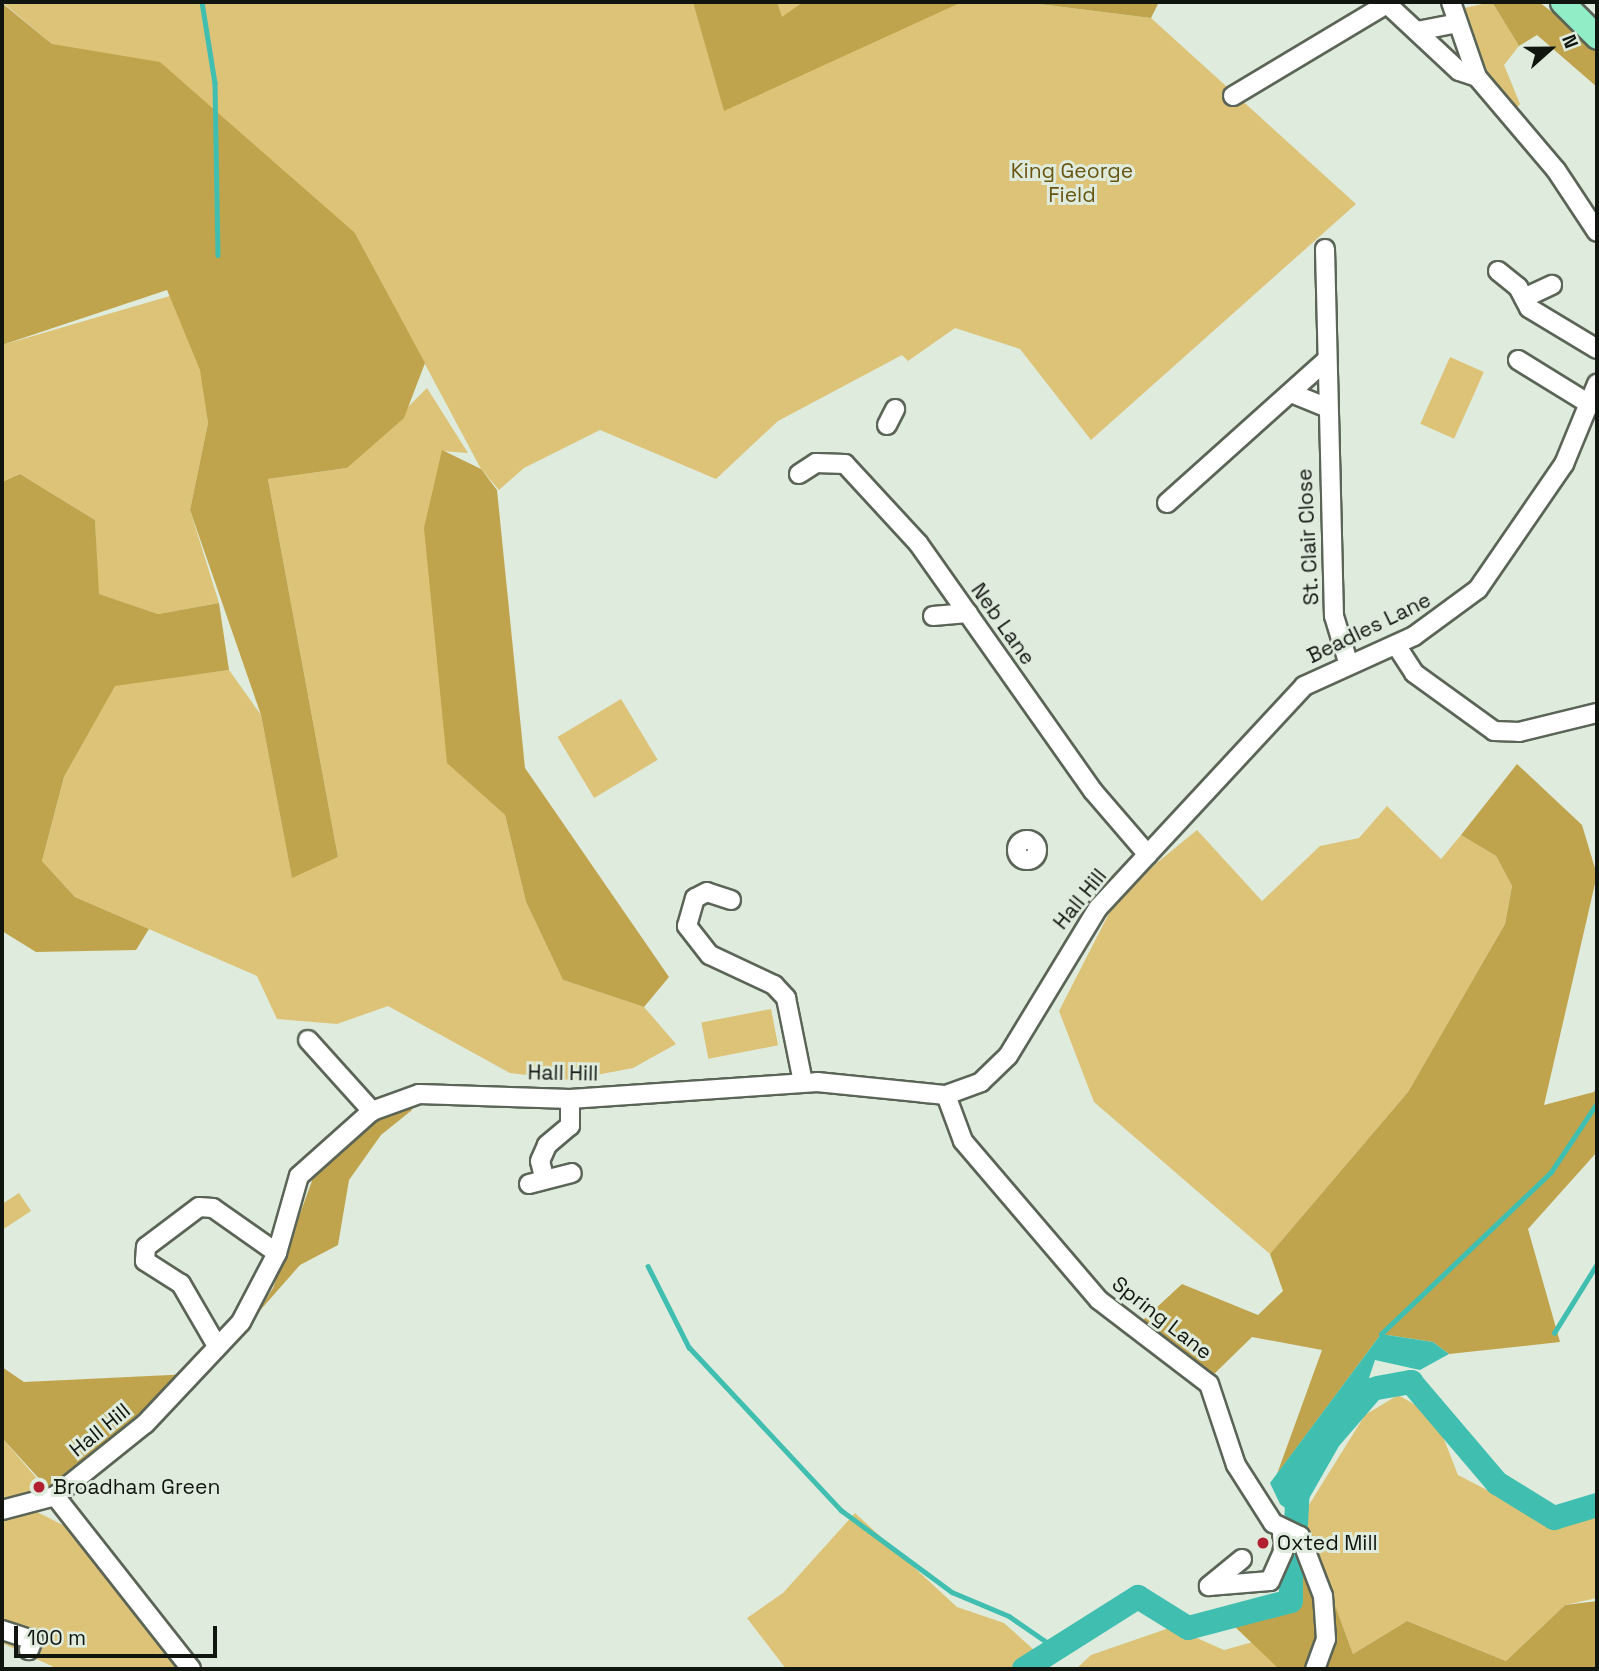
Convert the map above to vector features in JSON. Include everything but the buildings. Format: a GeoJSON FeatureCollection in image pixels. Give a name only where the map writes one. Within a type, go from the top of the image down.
{"type":"FeatureCollection","features":[{"type":"Feature","properties":{"kind":"main road"},"geometry":{"type":"LineString","coordinates":[[1562,2],[1597,37]]}},
{"type":"Feature","properties":{"kind":"street"},"geometry":{"type":"LineString","coordinates":[[1451,2],[1454,24],[1477,76],[1556,170],[1597,232]]}},
{"type":"Feature","properties":{"kind":"street"},"geometry":{"type":"LineString","coordinates":[[1233,96],[1386,3],[1459,71],[1477,76]]}},
{"type":"Feature","properties":{"kind":"street"},"geometry":{"type":"LineString","coordinates":[[1417,31],[1454,24]]}},
{"type":"Feature","properties":{"kind":"street","name":"St. Clair Close"},"geometry":{"type":"LineString","coordinates":[[1325,249],[1325,407],[1335,616],[1348,662]]}},
{"type":"Feature","properties":{"kind":"street"},"geometry":{"type":"LineString","coordinates":[[1498,271],[1524,298],[1529,308],[1597,349]]}},
{"type":"Feature","properties":{"kind":"street"},"geometry":{"type":"LineString","coordinates":[[1524,298],[1552,285]]}},
{"type":"Feature","properties":{"kind":"street"},"geometry":{"type":"LineString","coordinates":[[1518,360],[1591,405]]}},
{"type":"Feature","properties":{"kind":"street"},"geometry":{"type":"LineString","coordinates":[[1167,503],[1324,362]]}},
{"type":"Feature","properties":{"kind":"street","name":"Beadles Lane"},"geometry":{"type":"LineString","coordinates":[[1147,855],[1304,686],[1348,662],[1396,645],[1442,620],[1478,589],[1564,464],[1591,405],[1597,384]]}},
{"type":"Feature","properties":{"kind":"street"},"geometry":{"type":"LineString","coordinates":[[1291,393],[1325,407]]}},
{"type":"Feature","properties":{"kind":"street","name":"Neb Lane"},"geometry":{"type":"LineString","coordinates":[[799,474],[816,463],[845,464],[918,543],[1093,791],[1147,855]]}},
{"type":"Feature","properties":{"kind":"street"},"geometry":{"type":"LineString","coordinates":[[933,616],[968,612]]}},
{"type":"Feature","properties":{"kind":"street"},"geometry":{"type":"LineString","coordinates":[[1396,645],[1414,673],[1494,731],[1519,732],[1597,713]]}},
{"type":"Feature","properties":{"kind":"street","name":"Hall Hill"},"geometry":{"type":"LineString","coordinates":[[55,1496],[145,1424],[241,1322],[277,1253],[299,1175],[372,1111],[419,1094],[570,1099],[803,1082],[946,1095],[997,1070],[1077,936],[1147,855]]}},
{"type":"Feature","properties":{"kind":"street"},"geometry":{"type":"LineString","coordinates":[[731,901],[707,892],[695,898],[687,926],[710,955],[774,985],[786,998],[803,1082]]}},
{"type":"Feature","properties":{"kind":"street"},"geometry":{"type":"LineString","coordinates":[[308,1040],[372,1111]]}},
{"type":"Feature","properties":{"kind":"street","name":"Spring Lane"},"geometry":{"type":"LineString","coordinates":[[946,1095],[963,1141],[1099,1300],[1209,1384],[1236,1465],[1282,1531],[1300,1535],[1323,1596],[1326,1639],[1315,1669]]}},
{"type":"Feature","properties":{"kind":"street"},"geometry":{"type":"LineString","coordinates":[[570,1099],[570,1126],[547,1145],[540,1161],[537,1181],[572,1173]]}},
{"type":"Feature","properties":{"kind":"street"},"geometry":{"type":"LineString","coordinates":[[217,1346],[180,1284],[145,1261],[146,1247],[199,1208],[213,1208],[277,1253]]}},
{"type":"Feature","properties":{"kind":"street"},"geometry":{"type":"LineString","coordinates":[[2,1510],[55,1496],[191,1669]]}},
{"type":"Feature","properties":{"kind":"street"},"geometry":{"type":"LineString","coordinates":[[1242,1559],[1209,1586],[1270,1581],[1283,1552],[1282,1531]]}},
{"type":"Feature","properties":{"kind":"street"},"geometry":{"type":"LineString","coordinates":[[2,1630],[33,1640],[29,1650]]}},
{"type":"Feature","properties":{"kind":"green space","name":"King George Field"},"geometry":{"type":"Polygon","coordinates":[[[2,2],[1023,2],[1151,18],[1356,204],[1091,440],[1020,349],[955,328],[908,361],[902,355],[778,421],[716,479],[600,430],[524,468],[499,490],[481,469],[355,233],[52,44],[2,2]]]}},
{"type":"Feature","properties":{"kind":"green space"},"geometry":{"type":"Polygon","coordinates":[[[1459,2],[1464,8],[1492,2],[1519,46],[1504,65],[1520,104],[1515,109],[1480,65],[1459,2]]]}},
{"type":"Feature","properties":{"kind":"green space"},"geometry":{"type":"Polygon","coordinates":[[[170,296],[201,370],[208,423],[190,510],[219,603],[158,614],[98,594],[95,520],[20,474],[2,482],[2,345],[170,296]]]}},
{"type":"Feature","properties":{"kind":"green space"},"geometry":{"type":"Polygon","coordinates":[[[1450,357],[1484,372],[1454,439],[1420,424],[1450,357]]]}},
{"type":"Feature","properties":{"kind":"green space"},"geometry":{"type":"Polygon","coordinates":[[[427,388],[468,453],[442,451],[448,763],[505,815],[526,902],[563,980],[644,1007],[676,1044],[633,1068],[570,1080],[510,1073],[388,1006],[337,1024],[277,1019],[257,976],[75,897],[42,861],[64,777],[115,685],[229,670],[261,715],[292,877],[338,857],[268,479],[347,468],[427,388]]]}},
{"type":"Feature","properties":{"kind":"green space"},"geometry":{"type":"Polygon","coordinates":[[[621,699],[658,760],[594,798],[558,737],[621,699]]]}},
{"type":"Feature","properties":{"kind":"green space"},"geometry":{"type":"Polygon","coordinates":[[[1387,806],[1441,859],[1461,835],[1496,856],[1512,886],[1505,924],[1408,1092],[1270,1254],[1094,1102],[1059,1011],[1119,894],[1197,830],[1262,901],[1320,846],[1359,838],[1387,806]]]}},
{"type":"Feature","properties":{"kind":"green space"},"geometry":{"type":"Polygon","coordinates":[[[771,1009],[778,1045],[708,1059],[701,1023],[771,1009]]]}},
{"type":"Feature","properties":{"kind":"green space"},"geometry":{"type":"Polygon","coordinates":[[[19,1193],[31,1211],[2,1230],[2,1204],[19,1193]]]}},
{"type":"Feature","properties":{"kind":"green space"},"geometry":{"type":"Polygon","coordinates":[[[1398,1395],[1435,1416],[1458,1475],[1535,1515],[1597,1506],[1597,1598],[1565,1605],[1506,1661],[1407,1621],[1353,1654],[1302,1516],[1365,1415],[1398,1395]]]}},
{"type":"Feature","properties":{"kind":"green space"},"geometry":{"type":"Polygon","coordinates":[[[2,1438],[46,1489],[28,1495],[33,1510],[71,1529],[183,1669],[58,1669],[2,1643],[2,1438]]]}},
{"type":"Feature","properties":{"kind":"green space"},"geometry":{"type":"Polygon","coordinates":[[[855,1513],[957,1607],[1004,1623],[1034,1650],[1013,1669],[786,1669],[747,1618],[783,1593],[855,1513]]]}},
{"type":"Feature","properties":{"kind":"green space"},"geometry":{"type":"Polygon","coordinates":[[[1172,1627],[1224,1650],[1278,1635],[1286,1669],[1076,1669],[1091,1655],[1172,1627]]]}},
{"type":"Feature","properties":{"kind":"shaded area"},"geometry":{"type":"Polygon","coordinates":[[[693,2],[777,2],[782,17],[803,2],[962,2],[724,111],[693,2]]]}},
{"type":"Feature","properties":{"kind":"shaded area"},"geometry":{"type":"Polygon","coordinates":[[[1023,2],[1159,2],[1151,18],[1023,2]]]}},
{"type":"Feature","properties":{"kind":"shaded area"},"geometry":{"type":"Polygon","coordinates":[[[1492,2],[1539,2],[1582,35],[1597,50],[1597,87],[1537,35],[1519,46],[1492,2]]]}},
{"type":"Feature","properties":{"kind":"shaded area"},"geometry":{"type":"Polygon","coordinates":[[[2,3],[52,44],[160,62],[355,233],[425,363],[404,418],[347,468],[268,479],[338,857],[292,878],[261,715],[190,510],[208,423],[200,370],[167,290],[2,345],[2,3]]]}},
{"type":"Feature","properties":{"kind":"shaded area"},"geometry":{"type":"Polygon","coordinates":[[[442,450],[481,469],[497,490],[525,768],[669,977],[644,1007],[563,980],[526,902],[505,815],[447,763],[424,528],[442,450]]]}},
{"type":"Feature","properties":{"kind":"shaded area"},"geometry":{"type":"Polygon","coordinates":[[[20,474],[95,520],[99,594],[158,614],[219,603],[229,670],[115,686],[64,777],[42,861],[75,897],[149,929],[136,950],[36,952],[2,931],[2,482],[20,474]]]}},
{"type":"Feature","properties":{"kind":"shaded area"},"geometry":{"type":"Polygon","coordinates":[[[1517,764],[1582,825],[1597,875],[1544,1105],[1594,1092],[1597,1085],[1597,1152],[1528,1229],[1560,1342],[1449,1354],[1433,1342],[1381,1334],[1277,1474],[1322,1350],[1252,1337],[1211,1377],[1142,1321],[1182,1284],[1258,1315],[1283,1291],[1270,1254],[1408,1092],[1505,924],[1512,886],[1496,856],[1461,835],[1517,764]]]}},
{"type":"Feature","properties":{"kind":"shaded area"},"geometry":{"type":"Polygon","coordinates":[[[411,1101],[412,1110],[381,1135],[349,1180],[338,1245],[300,1265],[256,1315],[273,1288],[317,1167],[361,1125],[411,1101]]]}},
{"type":"Feature","properties":{"kind":"shaded area"},"geometry":{"type":"Polygon","coordinates":[[[2,1367],[24,1382],[191,1374],[55,1496],[2,1438],[2,1367]]]}},
{"type":"Feature","properties":{"kind":"shaded area"},"geometry":{"type":"Polygon","coordinates":[[[1314,1548],[1353,1654],[1407,1621],[1506,1661],[1565,1605],[1597,1601],[1597,1669],[1279,1669],[1234,1626],[1283,1611],[1292,1550],[1314,1548]]]}},
{"type":"Feature","properties":{"kind":"water"},"geometry":{"type":"Polygon","coordinates":[[[1381,1334],[1433,1342],[1449,1354],[1420,1370],[1375,1360],[1369,1378],[1396,1375],[1411,1382],[1390,1387],[1339,1446],[1298,1518],[1280,1504],[1270,1483],[1381,1334]]]}},
{"type":"Feature","properties":{"kind":"waterway"},"geometry":{"type":"LineString","coordinates":[[202,2],[215,83],[218,255]]}},
{"type":"Feature","properties":{"kind":"waterway"},"geometry":{"type":"LineString","coordinates":[[1381,1334],[1551,1172],[1597,1103]]}},
{"type":"Feature","properties":{"kind":"waterway"},"geometry":{"type":"LineString","coordinates":[[1554,1333],[1597,1264]]}},
{"type":"Feature","properties":{"kind":"waterway"},"geometry":{"type":"LineString","coordinates":[[648,1266],[689,1347],[841,1510],[952,1592],[1009,1616],[1054,1647]]}},
{"type":"Feature","properties":{"kind":"waterway"},"geometry":{"type":"LineString","coordinates":[[1377,1388],[1411,1382],[1497,1483],[1554,1518],[1597,1505]]}},
{"type":"Feature","properties":{"kind":"waterway"},"geometry":{"type":"LineString","coordinates":[[1296,1524],[1298,1485]]}},
{"type":"Feature","properties":{"kind":"waterway"},"geometry":{"type":"LineString","coordinates":[[1024,1669],[1138,1597],[1188,1628],[1291,1601],[1291,1543]]}},
{"type":"Feature","properties":{"kind":"place","name":"Broadham Green"},"geometry":{"type":"Point","coordinates":[39,1487]}},
{"type":"Feature","properties":{"kind":"place","name":"Oxted Mill"},"geometry":{"type":"Point","coordinates":[1263,1543]}}]}
